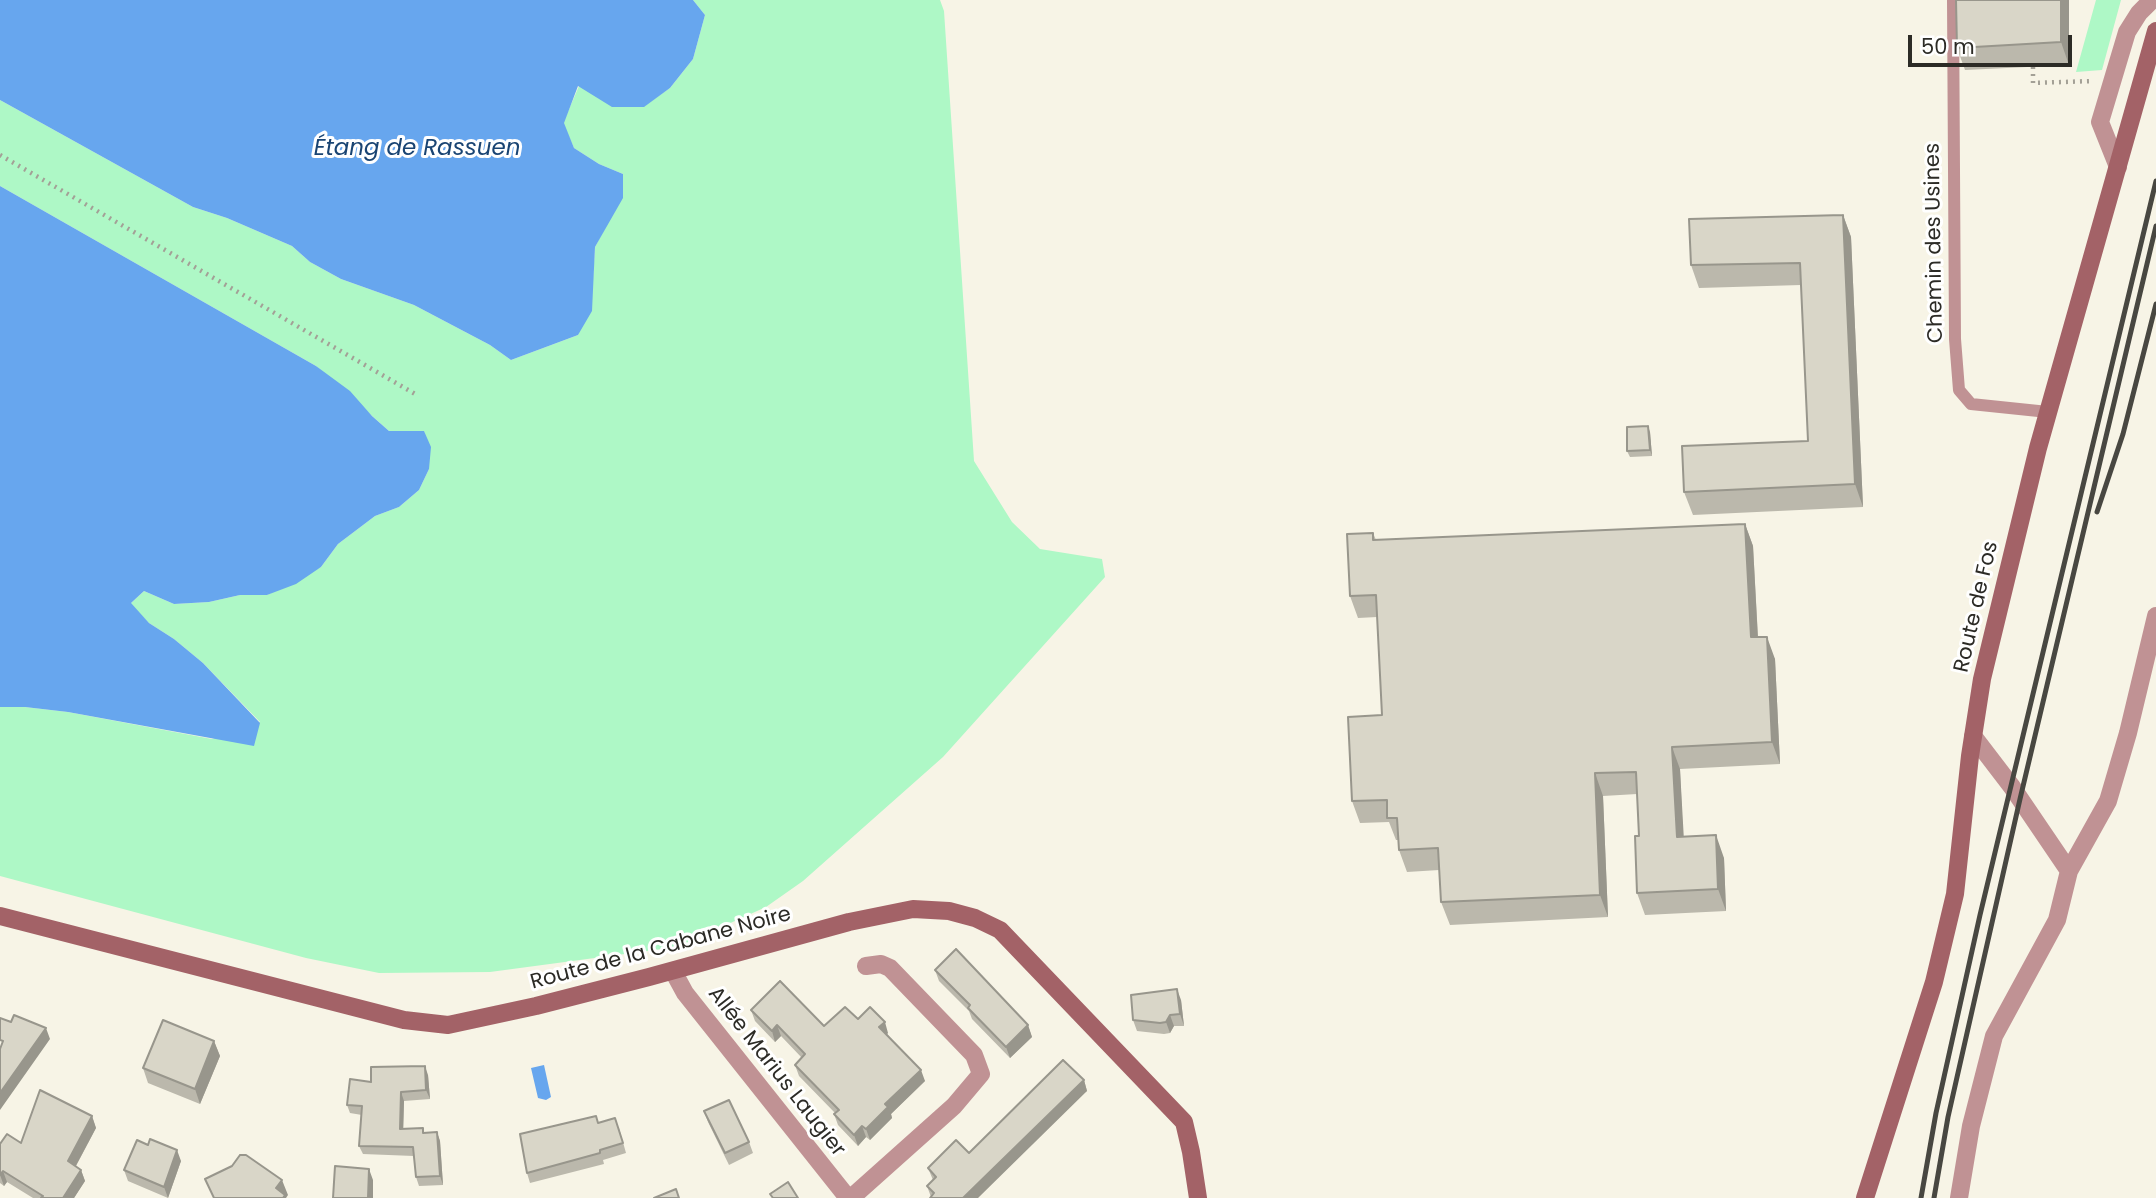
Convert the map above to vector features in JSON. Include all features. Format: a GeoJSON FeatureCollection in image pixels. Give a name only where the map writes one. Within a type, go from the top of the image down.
{"type":"FeatureCollection","features":[{"type":"Feature","properties":{"kind":"street"},"geometry":{"type":"LineString","coordinates":[[2118,167],[2100,122],[2127,32],[2139,13],[2152,0]]}},
{"type":"Feature","properties":{"kind":"street","name":"Route de Fos"},"geometry":{"type":"LineString","coordinates":[[1865,1198],[1937,970],[1955,894],[1982,679],[2048,412],[2156,32]]}},
{"type":"Feature","properties":{"kind":"street"},"geometry":{"type":"LineString","coordinates":[[1959,1198],[1971,1126],[1994,1037],[2057,920],[2069,871],[2108,801],[2128,733],[2156,616]]}},
{"type":"Feature","properties":{"kind":"street"},"geometry":{"type":"LineString","coordinates":[[1973,736],[2069,871]]}},
{"type":"Feature","properties":{"kind":"street","name":"Route de la Cabane Noire"},"geometry":{"type":"LineString","coordinates":[[0,916],[404,1020],[448,1025],[673,971],[849,922],[913,909],[949,911],[975,918],[1000,930],[1184,1122],[1198,1198]]}},
{"type":"Feature","properties":{"kind":"street"},"geometry":{"type":"LineString","coordinates":[[850,1198],[954,1106],[981,1074],[974,1055],[890,968],[881,964],[866,966]]}},
{"type":"Feature","properties":{"kind":"street","name":"Allée Marius Laugier"},"geometry":{"type":"LineString","coordinates":[[673,971],[685,993],[850,1198]]}},
{"type":"Feature","properties":{"kind":"lane","name":"Chemin des Usines"},"geometry":{"type":"LineString","coordinates":[[1953,0],[1955,339],[1959,390],[1971,404],[2048,412]]}},
{"type":"Feature","properties":{"kind":"path"},"geometry":{"type":"LineString","coordinates":[[2033,67],[2033,83],[2104,80]]}},
{"type":"Feature","properties":{"kind":"path"},"geometry":{"type":"LineString","coordinates":[[0,155],[416,395]]}},
{"type":"Feature","properties":{"kind":"green space"},"geometry":{"type":"Polygon","coordinates":[[[693,0],[940,0],[944,11],[974,461],[1012,522],[1040,549],[1102,559],[1105,577],[943,757],[803,881],[766,907],[677,947],[490,972],[379,973],[306,958],[0,876],[0,707],[68,712],[212,739],[260,722],[203,663],[149,623],[130,604],[144,591],[174,604],[209,602],[240,595],[267,595],[321,567],[338,544],[375,516],[399,507],[419,490],[429,469],[424,431],[389,431],[316,366],[0,186],[0,100],[193,207],[227,218],[292,246],[310,262],[341,279],[414,305],[490,345],[511,360],[578,335],[593,278],[595,247],[607,224],[623,174],[599,164],[574,148],[563,123],[579,86],[644,106],[670,88],[693,59],[705,15],[693,0]]]}},
{"type":"Feature","properties":{"kind":"green space"},"geometry":{"type":"Polygon","coordinates":[[[2096,0],[2121,0],[2102,70],[2076,72],[2096,0]]]}},
{"type":"Feature","properties":{"kind":"water","name":"Étang de Rassuen"},"geometry":{"type":"Polygon","coordinates":[[[0,0],[693,0],[705,15],[693,59],[670,88],[644,107],[612,107],[578,86],[564,123],[574,148],[599,164],[623,174],[623,198],[595,247],[592,311],[578,335],[511,360],[490,345],[414,305],[341,279],[310,262],[292,246],[227,218],[193,207],[0,100],[0,0]]]}},
{"type":"Feature","properties":{"kind":"water"},"geometry":{"type":"Polygon","coordinates":[[[0,186],[316,366],[350,391],[389,431],[424,431],[431,447],[429,469],[419,490],[399,507],[375,516],[338,544],[321,567],[296,584],[267,595],[240,595],[209,602],[174,604],[144,591],[131,603],[149,623],[203,663],[260,723],[254,746],[68,712],[0,707],[0,186]]]}},
{"type":"Feature","properties":{"kind":"water"},"geometry":{"type":"Polygon","coordinates":[[[544,1065],[551,1097],[546,1100],[538,1098],[531,1068],[544,1065]]]}},
{"type":"Feature","properties":{"kind":"building"},"geometry":{"type":"Polygon","coordinates":[[[1956,0],[2061,0],[2061,42],[1957,48],[1956,0]]]}},
{"type":"Feature","properties":{"kind":"building"},"geometry":{"type":"Polygon","coordinates":[[[1843,215],[1855,484],[1684,492],[1682,446],[1808,441],[1800,263],[1691,265],[1689,219],[1843,215]]]}},
{"type":"Feature","properties":{"kind":"building"},"geometry":{"type":"Polygon","coordinates":[[[1648,426],[1650,450],[1627,451],[1627,427],[1648,426]]]}},
{"type":"Feature","properties":{"kind":"building"},"geometry":{"type":"Polygon","coordinates":[[[1745,524],[1751,637],[1767,637],[1772,742],[1672,747],[1677,837],[1716,835],[1718,889],[1637,893],[1635,836],[1639,836],[1636,772],[1595,773],[1600,895],[1441,902],[1438,848],[1399,850],[1397,818],[1387,818],[1387,800],[1352,801],[1348,717],[1382,715],[1376,595],[1350,596],[1347,534],[1373,533],[1373,540],[1745,524]]]}},
{"type":"Feature","properties":{"kind":"building"},"geometry":{"type":"Polygon","coordinates":[[[956,949],[1028,1025],[1006,1047],[935,970],[956,949]]]}},
{"type":"Feature","properties":{"kind":"building"},"geometry":{"type":"Polygon","coordinates":[[[780,981],[824,1026],[845,1007],[858,1019],[870,1007],[885,1022],[879,1027],[921,1070],[885,1104],[888,1107],[866,1129],[862,1126],[854,1135],[834,1114],[839,1110],[795,1065],[805,1054],[777,1025],[772,1031],[751,1010],[780,981]]]}},
{"type":"Feature","properties":{"kind":"building"},"geometry":{"type":"Polygon","coordinates":[[[1177,989],[1180,1014],[1170,1015],[1166,1022],[1160,1023],[1133,1020],[1131,995],[1177,989]]]}},
{"type":"Feature","properties":{"kind":"building"},"geometry":{"type":"Polygon","coordinates":[[[14,1015],[46,1028],[0,1093],[0,1049],[3,1041],[0,1040],[0,1018],[11,1022],[14,1015]]]}},
{"type":"Feature","properties":{"kind":"building"},"geometry":{"type":"Polygon","coordinates":[[[163,1020],[214,1041],[195,1089],[143,1068],[163,1020]]]}},
{"type":"Feature","properties":{"kind":"building"},"geometry":{"type":"Polygon","coordinates":[[[1063,1060],[1084,1080],[963,1198],[930,1198],[934,1193],[927,1186],[936,1177],[928,1168],[956,1140],[969,1153],[1063,1060]]]}},
{"type":"Feature","properties":{"kind":"building"},"geometry":{"type":"Polygon","coordinates":[[[425,1066],[426,1090],[401,1092],[400,1129],[423,1128],[423,1133],[437,1132],[440,1176],[416,1177],[413,1147],[359,1146],[362,1106],[347,1105],[350,1079],[371,1082],[371,1067],[425,1066]]]}},
{"type":"Feature","properties":{"kind":"building"},"geometry":{"type":"Polygon","coordinates":[[[40,1090],[92,1116],[68,1161],[81,1170],[63,1198],[41,1198],[43,1196],[3,1171],[0,1175],[0,1144],[7,1134],[21,1143],[40,1090]]]}},
{"type":"Feature","properties":{"kind":"building"},"geometry":{"type":"Polygon","coordinates":[[[729,1100],[749,1142],[725,1153],[704,1111],[729,1100]]]}},
{"type":"Feature","properties":{"kind":"building"},"geometry":{"type":"Polygon","coordinates":[[[596,1116],[598,1123],[615,1118],[623,1143],[600,1150],[600,1153],[527,1173],[520,1134],[596,1116]]]}},
{"type":"Feature","properties":{"kind":"building"},"geometry":{"type":"Polygon","coordinates":[[[150,1139],[177,1150],[164,1187],[124,1170],[137,1140],[148,1145],[150,1139]]]}},
{"type":"Feature","properties":{"kind":"building"},"geometry":{"type":"Polygon","coordinates":[[[240,1155],[246,1155],[282,1180],[276,1188],[285,1195],[283,1198],[214,1198],[205,1179],[232,1166],[240,1155]]]}},
{"type":"Feature","properties":{"kind":"building"},"geometry":{"type":"Polygon","coordinates":[[[335,1166],[369,1169],[368,1198],[333,1198],[335,1166]]]}},
{"type":"Feature","properties":{"kind":"building"},"geometry":{"type":"Polygon","coordinates":[[[788,1182],[798,1198],[773,1198],[770,1194],[788,1182]]]}},
{"type":"Feature","properties":{"kind":"building"},"geometry":{"type":"Polygon","coordinates":[[[676,1189],[679,1198],[654,1198],[676,1189]]]}},
{"type":"Feature","properties":{"kind":"railway"},"geometry":{"type":"LineString","coordinates":[[1921,1198],[1936,1113],[1980,915],[2156,181]]}},
{"type":"Feature","properties":{"kind":"railway"},"geometry":{"type":"LineString","coordinates":[[1934,1198],[1948,1117],[2020,799],[2156,226]]}},
{"type":"Feature","properties":{"kind":"railway"},"geometry":{"type":"LineString","coordinates":[[2097,512],[2123,434],[2156,304]]}}]}
